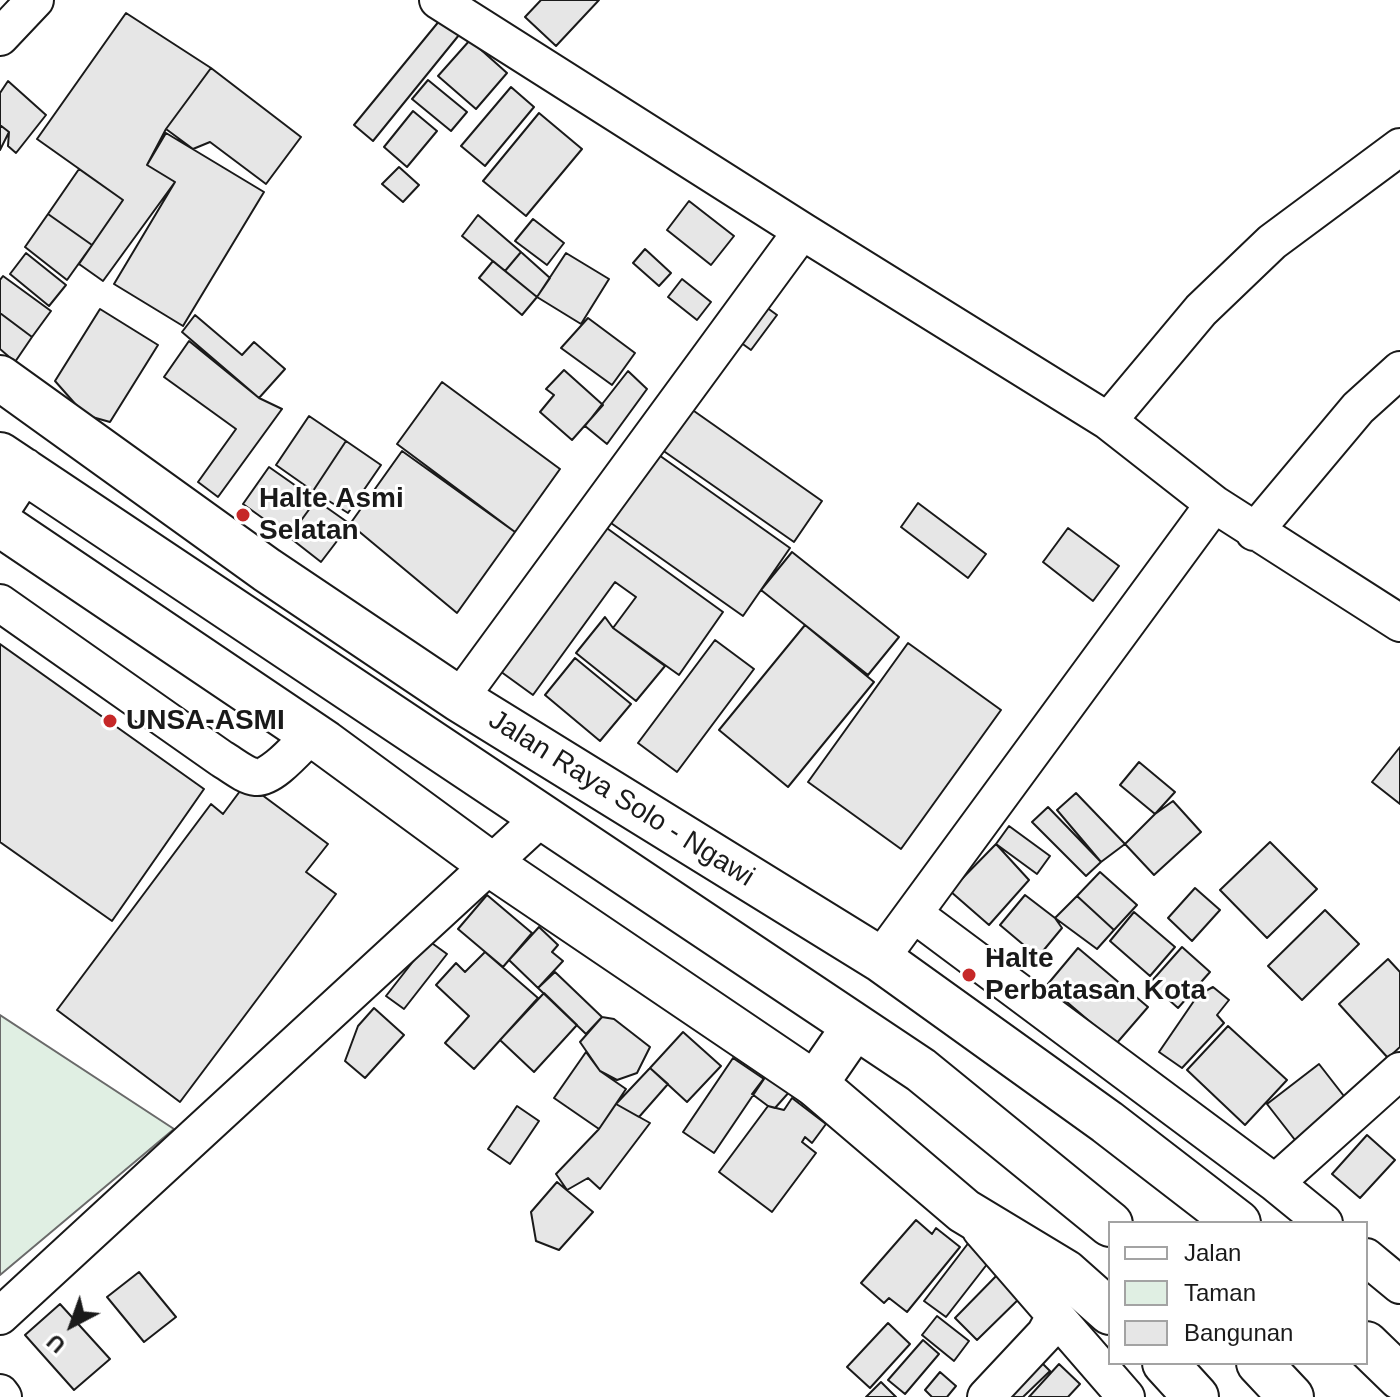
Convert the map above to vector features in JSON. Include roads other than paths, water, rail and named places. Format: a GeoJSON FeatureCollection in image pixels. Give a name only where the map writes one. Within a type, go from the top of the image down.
{"type":"FeatureCollection","features":[{"type":"Feature","properties":{"kind":"main road","name":"Jalan Raya Solo - Ngawi"},"geometry":{"type":"LineString","coordinates":[[0,378],[267,570],[459,699],[880,959],[1107,1122],[1235,1221]]}},
{"type":"Feature","properties":{"kind":"main road","name":"Jalan Raya Solo - Ngawi"},"geometry":{"type":"LineString","coordinates":[[8,477],[543,816],[921,1070],[1108,1222]]}},
{"type":"Feature","properties":{"kind":"main road"},"geometry":{"type":"LineString","coordinates":[[0,524],[312,734],[490,864],[815,1084],[964,1211],[1065,1272],[1108,1310]]}},
{"type":"Feature","properties":{"kind":"main road"},"geometry":{"type":"LineString","coordinates":[[815,1084],[855,1026]]}},
{"type":"Feature","properties":{"kind":"main road"},"geometry":{"type":"LineString","coordinates":[[1368,1346],[1400,1377]]}},
{"type":"Feature","properties":{"kind":"main road"},"geometry":{"type":"LineString","coordinates":[[1167,1365],[1196,1397]]}},
{"type":"Feature","properties":{"kind":"main road"},"geometry":{"type":"LineString","coordinates":[[1261,1365],[1291,1397]]}},
{"type":"Feature","properties":{"kind":"street"},"geometry":{"type":"LineString","coordinates":[[0,37],[35,0]]}},
{"type":"Feature","properties":{"kind":"street"},"geometry":{"type":"LineString","coordinates":[[438,0],[1108,421],[1254,532],[1400,623]]}},
{"type":"Feature","properties":{"kind":"street"},"geometry":{"type":"LineString","coordinates":[[1108,421],[1201,310],[1272,242],[1400,147]]}},
{"type":"Feature","properties":{"kind":"street"},"geometry":{"type":"LineString","coordinates":[[459,699],[802,231]]}},
{"type":"Feature","properties":{"kind":"street"},"geometry":{"type":"LineString","coordinates":[[1254,532],[1358,408],[1400,370]]}},
{"type":"Feature","properties":{"kind":"street"},"geometry":{"type":"LineString","coordinates":[[880,959],[1214,504]]}},
{"type":"Feature","properties":{"kind":"street"},"geometry":{"type":"LineString","coordinates":[[0,603],[222,759],[250,775],[266,777],[312,734]]}},
{"type":"Feature","properties":{"kind":"street"},"geometry":{"type":"LineString","coordinates":[[0,1316],[543,816]]}},
{"type":"Feature","properties":{"kind":"street"},"geometry":{"type":"LineString","coordinates":[[914,914],[1322,1221]]}},
{"type":"Feature","properties":{"kind":"street"},"geometry":{"type":"LineString","coordinates":[[1275,1183],[1400,1071]]}},
{"type":"Feature","properties":{"kind":"street"},"geometry":{"type":"LineString","coordinates":[[964,1211],[1126,1397]]}},
{"type":"Feature","properties":{"kind":"street"},"geometry":{"type":"LineString","coordinates":[[1368,1259],[1400,1285]]}},
{"type":"Feature","properties":{"kind":"street"},"geometry":{"type":"LineString","coordinates":[[986,1397],[1045,1334],[1053,1312]]}},
{"type":"Feature","properties":{"kind":"place","name":"Halte Asmi Selatan"},"geometry":{"type":"Point","coordinates":[243,515]}},
{"type":"Feature","properties":{"kind":"place","name":"UNSA-ASMI"},"geometry":{"type":"Point","coordinates":[110,721]}},
{"type":"Feature","properties":{"kind":"place","name":"Halte Perbatasan Kota"},"geometry":{"type":"Point","coordinates":[969,975]}}]}
